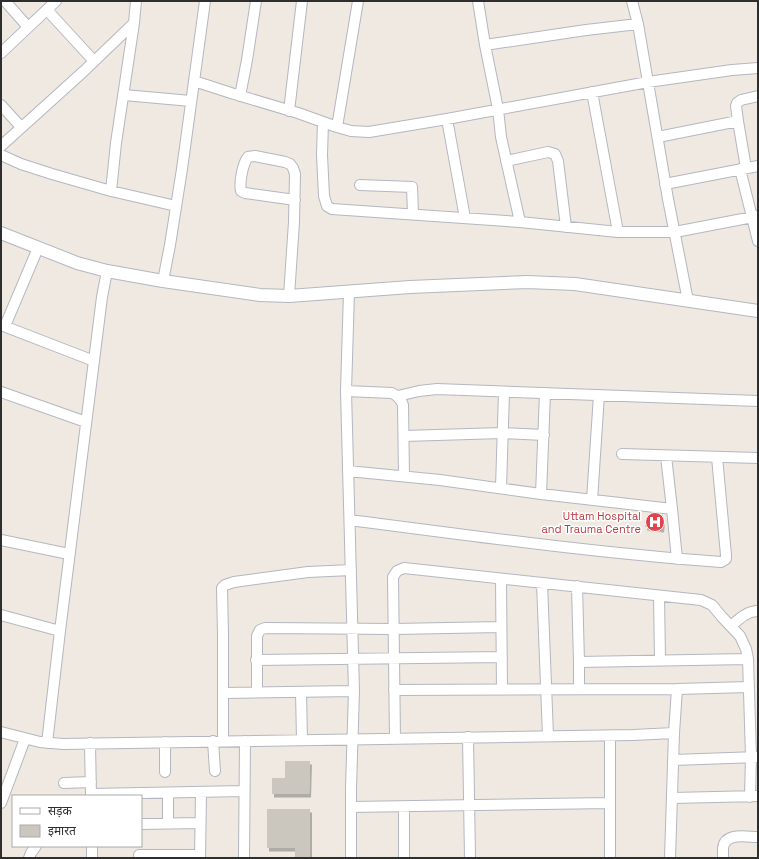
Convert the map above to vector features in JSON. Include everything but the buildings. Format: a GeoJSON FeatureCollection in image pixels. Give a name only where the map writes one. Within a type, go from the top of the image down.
{"type":"FeatureCollection","features":[{"type":"Feature","properties":{"kind":"street"},"geometry":{"type":"LineString","coordinates":[[5,1],[28,27]]}},
{"type":"Feature","properties":{"kind":"street"},"geometry":{"type":"LineString","coordinates":[[1,53],[56,1]]}},
{"type":"Feature","properties":{"kind":"street"},"geometry":{"type":"LineString","coordinates":[[111,192],[116,143],[124,95],[136,1]]}},
{"type":"Feature","properties":{"kind":"street"},"geometry":{"type":"LineString","coordinates":[[163,281],[176,206],[205,1]]}},
{"type":"Feature","properties":{"kind":"street"},"geometry":{"type":"LineString","coordinates":[[240,96],[256,1]]}},
{"type":"Feature","properties":{"kind":"street"},"geometry":{"type":"LineString","coordinates":[[289,111],[302,1]]}},
{"type":"Feature","properties":{"kind":"street"},"geometry":{"type":"LineString","coordinates":[[337,127],[358,1]]}},
{"type":"Feature","properties":{"kind":"street"},"geometry":{"type":"LineString","coordinates":[[478,1],[498,109],[501,137],[520,222]]}},
{"type":"Feature","properties":{"kind":"street"},"geometry":{"type":"LineString","coordinates":[[632,1],[638,24],[665,184],[688,301]]}},
{"type":"Feature","properties":{"kind":"street"},"geometry":{"type":"LineString","coordinates":[[47,10],[94,61]]}},
{"type":"Feature","properties":{"kind":"street"},"geometry":{"type":"LineString","coordinates":[[1,146],[134,23]]}},
{"type":"Feature","properties":{"kind":"street"},"geometry":{"type":"LineString","coordinates":[[485,45],[638,24]]}},
{"type":"Feature","properties":{"kind":"street"},"geometry":{"type":"LineString","coordinates":[[194,81],[337,127],[351,131],[369,132],[648,82],[732,70],[758,68]]}},
{"type":"Feature","properties":{"kind":"street"},"geometry":{"type":"LineString","coordinates":[[592,92],[618,232]]}},
{"type":"Feature","properties":{"kind":"street"},"geometry":{"type":"LineString","coordinates":[[124,95],[191,101]]}},
{"type":"Feature","properties":{"kind":"street"},"geometry":{"type":"LineString","coordinates":[[758,96],[741,100],[736,106],[743,168],[755,217],[758,241]]}},
{"type":"Feature","properties":{"kind":"street"},"geometry":{"type":"LineString","coordinates":[[1,105],[21,127]]}},
{"type":"Feature","properties":{"kind":"street"},"geometry":{"type":"LineString","coordinates":[[447,119],[465,218]]}},
{"type":"Feature","properties":{"kind":"street"},"geometry":{"type":"LineString","coordinates":[[658,137],[738,121]]}},
{"type":"Feature","properties":{"kind":"street"},"geometry":{"type":"LineString","coordinates":[[322,122],[322,155],[325,202],[327,206],[332,209],[520,222],[618,232],[675,232],[755,217]]}},
{"type":"Feature","properties":{"kind":"street"},"geometry":{"type":"LineString","coordinates":[[506,161],[548,152],[555,154],[558,161],[566,227]]}},
{"type":"Feature","properties":{"kind":"street"},"geometry":{"type":"LineString","coordinates":[[1,155],[21,164],[111,192],[176,206]]}},
{"type":"Feature","properties":{"kind":"street"},"geometry":{"type":"LineString","coordinates":[[289,296],[295,200],[295,174],[290,164],[285,162],[248,156],[245,161],[240,186],[241,191],[245,193],[295,200]]}},
{"type":"Feature","properties":{"kind":"street"},"geometry":{"type":"LineString","coordinates":[[665,184],[758,166]]}},
{"type":"Feature","properties":{"kind":"street"},"geometry":{"type":"LineString","coordinates":[[360,185],[412,187],[412,214]]}},
{"type":"Feature","properties":{"kind":"street"},"geometry":{"type":"LineString","coordinates":[[1,233],[77,263],[107,271],[163,281],[260,295],[289,296],[410,287],[527,282],[575,284],[758,311]]}},
{"type":"Feature","properties":{"kind":"street"},"geometry":{"type":"LineString","coordinates":[[38,248],[3,325],[94,362]]}},
{"type":"Feature","properties":{"kind":"street"},"geometry":{"type":"LineString","coordinates":[[47,743],[86,422],[102,297],[107,271]]}},
{"type":"Feature","properties":{"kind":"street"},"geometry":{"type":"LineString","coordinates":[[349,292],[346,391],[354,691],[351,858]]}},
{"type":"Feature","properties":{"kind":"street"},"geometry":{"type":"LineString","coordinates":[[398,396],[419,391],[437,389],[758,401]]}},
{"type":"Feature","properties":{"kind":"street"},"geometry":{"type":"LineString","coordinates":[[346,391],[392,393],[398,396],[402,401],[404,476]]}},
{"type":"Feature","properties":{"kind":"street"},"geometry":{"type":"LineString","coordinates":[[501,488],[504,392]]}},
{"type":"Feature","properties":{"kind":"street"},"geometry":{"type":"LineString","coordinates":[[541,494],[545,393]]}},
{"type":"Feature","properties":{"kind":"street"},"geometry":{"type":"LineString","coordinates":[[2,395],[86,422]]}},
{"type":"Feature","properties":{"kind":"street"},"geometry":{"type":"LineString","coordinates":[[592,500],[599,395]]}},
{"type":"Feature","properties":{"kind":"street"},"geometry":{"type":"LineString","coordinates":[[404,436],[502,433],[544,435]]}},
{"type":"Feature","properties":{"kind":"street"},"geometry":{"type":"LineString","coordinates":[[622,454],[758,458]]}},
{"type":"Feature","properties":{"kind":"street"},"geometry":{"type":"LineString","coordinates":[[666,456],[677,559]]}},
{"type":"Feature","properties":{"kind":"street"},"geometry":{"type":"LineString","coordinates":[[350,520],[647,557],[721,562],[726,559],[717,457]]}},
{"type":"Feature","properties":{"kind":"street"},"geometry":{"type":"LineString","coordinates":[[348,471],[440,480],[541,494],[672,509]]}},
{"type":"Feature","properties":{"kind":"street"},"geometry":{"type":"LineString","coordinates":[[1,540],[70,554]]}},
{"type":"Feature","properties":{"kind":"street"},"geometry":{"type":"LineString","coordinates":[[395,739],[393,577],[397,571],[404,568],[701,600],[712,605],[740,636],[746,649],[748,659],[754,757],[754,796],[672,798]]}},
{"type":"Feature","properties":{"kind":"street"},"geometry":{"type":"LineString","coordinates":[[224,741],[222,588],[224,584],[308,572],[351,570]]}},
{"type":"Feature","properties":{"kind":"street"},"geometry":{"type":"LineString","coordinates":[[501,579],[502,690]]}},
{"type":"Feature","properties":{"kind":"street"},"geometry":{"type":"LineString","coordinates":[[542,583],[548,736]]}},
{"type":"Feature","properties":{"kind":"street"},"geometry":{"type":"LineString","coordinates":[[576,586],[579,689]]}},
{"type":"Feature","properties":{"kind":"street"},"geometry":{"type":"LineString","coordinates":[[659,596],[660,660]]}},
{"type":"Feature","properties":{"kind":"street"},"geometry":{"type":"LineString","coordinates":[[731,626],[741,617],[754,611],[758,611]]}},
{"type":"Feature","properties":{"kind":"street"},"geometry":{"type":"LineString","coordinates":[[1,615],[60,631]]}},
{"type":"Feature","properties":{"kind":"street"},"geometry":{"type":"LineString","coordinates":[[257,692],[257,636],[260,630],[265,628],[394,629],[501,627]]}},
{"type":"Feature","properties":{"kind":"street"},"geometry":{"type":"LineString","coordinates":[[256,660],[502,658]]}},
{"type":"Feature","properties":{"kind":"street"},"geometry":{"type":"LineString","coordinates":[[579,662],[748,659]]}},
{"type":"Feature","properties":{"kind":"street"},"geometry":{"type":"LineString","coordinates":[[394,690],[677,689],[749,687]]}},
{"type":"Feature","properties":{"kind":"street"},"geometry":{"type":"LineString","coordinates":[[670,858],[677,689]]}},
{"type":"Feature","properties":{"kind":"street"},"geometry":{"type":"LineString","coordinates":[[223,693],[354,691]]}},
{"type":"Feature","properties":{"kind":"street"},"geometry":{"type":"LineString","coordinates":[[301,692],[302,740]]}},
{"type":"Feature","properties":{"kind":"street"},"geometry":{"type":"LineString","coordinates":[[1,732],[40,742],[63,744],[610,736],[674,733]]}},
{"type":"Feature","properties":{"kind":"street"},"geometry":{"type":"LineString","coordinates":[[610,736],[610,858]]}},
{"type":"Feature","properties":{"kind":"street"},"geometry":{"type":"LineString","coordinates":[[468,737],[470,858]]}},
{"type":"Feature","properties":{"kind":"street"},"geometry":{"type":"LineString","coordinates":[[1,803],[25,739]]}},
{"type":"Feature","properties":{"kind":"street"},"geometry":{"type":"LineString","coordinates":[[213,741],[214,771]]}},
{"type":"Feature","properties":{"kind":"street"},"geometry":{"type":"LineString","coordinates":[[244,858],[245,741]]}},
{"type":"Feature","properties":{"kind":"street"},"geometry":{"type":"LineString","coordinates":[[165,742],[165,772]]}},
{"type":"Feature","properties":{"kind":"street"},"geometry":{"type":"LineString","coordinates":[[90,743],[91,795],[139,795],[244,791]]}},
{"type":"Feature","properties":{"kind":"street"},"geometry":{"type":"LineString","coordinates":[[673,760],[754,757]]}},
{"type":"Feature","properties":{"kind":"street"},"geometry":{"type":"LineString","coordinates":[[64,783],[91,782]]}},
{"type":"Feature","properties":{"kind":"street"},"geometry":{"type":"LineString","coordinates":[[139,853],[200,857],[201,792]]}},
{"type":"Feature","properties":{"kind":"street"},"geometry":{"type":"LineString","coordinates":[[168,793],[168,824]]}},
{"type":"Feature","properties":{"kind":"street"},"geometry":{"type":"LineString","coordinates":[[351,808],[610,803]]}},
{"type":"Feature","properties":{"kind":"street"},"geometry":{"type":"LineString","coordinates":[[404,807],[404,858]]}},
{"type":"Feature","properties":{"kind":"street"},"geometry":{"type":"LineString","coordinates":[[142,824],[200,823]]}},
{"type":"Feature","properties":{"kind":"street"},"geometry":{"type":"LineString","coordinates":[[723,858],[723,847],[726,841],[731,837],[758,837]]}},
{"type":"Feature","properties":{"kind":"street"},"geometry":{"type":"LineString","coordinates":[[29,858],[35,847]]}},
{"type":"Feature","properties":{"kind":"street"},"geometry":{"type":"LineString","coordinates":[[92,847],[92,858]]}},
{"type":"Feature","properties":{"kind":"place","name":"Uttam Hospital and Trauma Centre"},"geometry":{"type":"Point","coordinates":[655,522]}}]}
